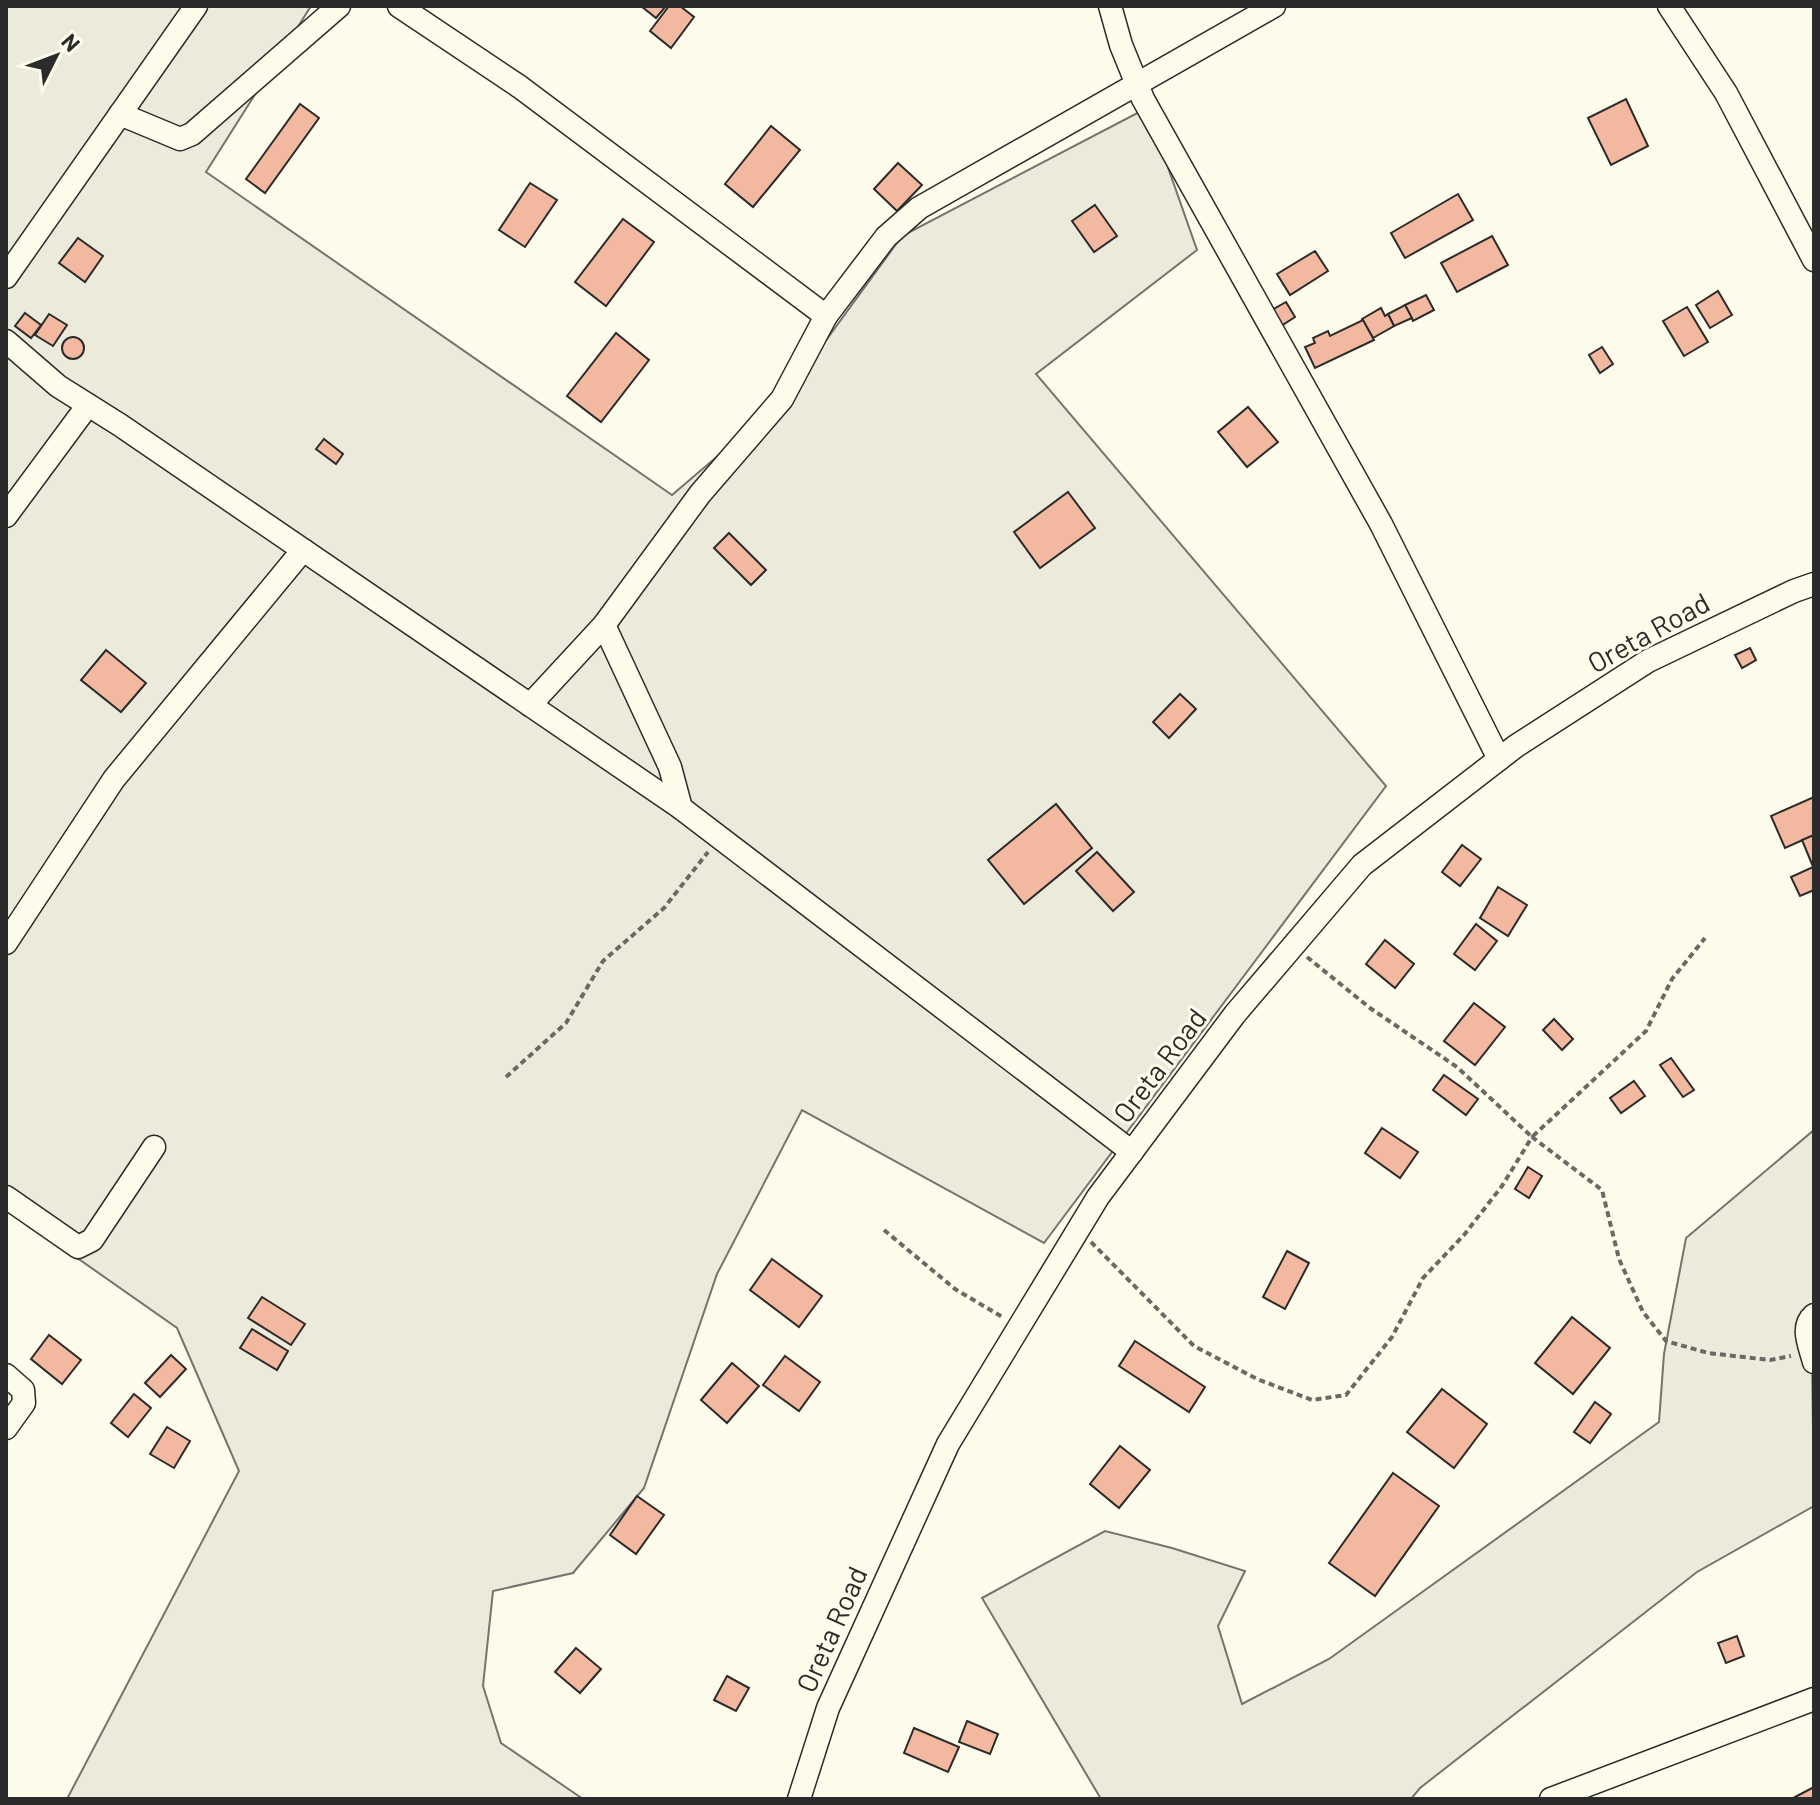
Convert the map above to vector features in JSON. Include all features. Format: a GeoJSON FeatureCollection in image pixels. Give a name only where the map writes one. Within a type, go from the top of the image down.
{"type":"FeatureCollection","features":[{"type":"Feature","properties":{"kind":"street"},"geometry":{"type":"LineString","coordinates":[[6,277],[196,6]]}},
{"type":"Feature","properties":{"kind":"street"},"geometry":{"type":"LineString","coordinates":[[120,114],[180,139],[192,134],[339,6]]}},
{"type":"Feature","properties":{"kind":"street"},"geometry":{"type":"LineString","coordinates":[[399,6],[520,87],[826,316]]}},
{"type":"Feature","properties":{"kind":"street"},"geometry":{"type":"LineString","coordinates":[[1110,6],[1121,45],[1138,86],[1381,524],[1499,759]]}},
{"type":"Feature","properties":{"kind":"street"},"geometry":{"type":"LineString","coordinates":[[530,705],[604,625],[700,494],[782,399],[826,316],[886,237],[919,208],[1274,6]]}},
{"type":"Feature","properties":{"kind":"street"},"geometry":{"type":"LineString","coordinates":[[1669,6],[1726,93],[1814,260]]}},
{"type":"Feature","properties":{"kind":"street"},"geometry":{"type":"LineString","coordinates":[[6,341],[58,386],[681,808],[1132,1152]]}},
{"type":"Feature","properties":{"kind":"street"},"geometry":{"type":"LineString","coordinates":[[6,516],[88,405]]}},
{"type":"Feature","properties":{"kind":"street"},"geometry":{"type":"LineString","coordinates":[[6,943],[114,779],[303,550]]}},
{"type":"Feature","properties":{"kind":"street","name":"Oreta Road"},"geometry":{"type":"LineString","coordinates":[[799,1799],[828,1708],[948,1444],[1098,1197],[1235,1014],[1362,865],[1499,759],[1648,661],[1814,584]]}},
{"type":"Feature","properties":{"kind":"street"},"geometry":{"type":"LineString","coordinates":[[604,625],[670,767],[681,808]]}},
{"type":"Feature","properties":{"kind":"street"},"geometry":{"type":"LineString","coordinates":[[637,777],[660,748]]}},
{"type":"Feature","properties":{"kind":"street"},"geometry":{"type":"LineString","coordinates":[[6,1197],[78,1247],[92,1240],[154,1147]]}},
{"type":"Feature","properties":{"kind":"street"},"geometry":{"type":"LineString","coordinates":[[1813,1357],[1805,1331],[1814,1315]]}},
{"type":"Feature","properties":{"kind":"street"},"geometry":{"type":"LineString","coordinates":[[6,1375],[23,1390],[24,1403],[6,1428]]}},
{"type":"Feature","properties":{"kind":"street"},"geometry":{"type":"LineString","coordinates":[[1551,1799],[1814,1699]]}},
{"type":"Feature","properties":{"kind":"path"},"geometry":{"type":"LineString","coordinates":[[506,1077],[566,1023],[603,961],[664,908],[720,837]]}},
{"type":"Feature","properties":{"kind":"path"},"geometry":{"type":"LineString","coordinates":[[1079,1229],[1194,1346],[1257,1379],[1312,1400],[1346,1395],[1392,1337],[1423,1278],[1464,1235],[1502,1186],[1532,1137],[1646,1031],[1672,979],[1705,938]]}},
{"type":"Feature","properties":{"kind":"path"},"geometry":{"type":"LineString","coordinates":[[1293,945],[1370,1008],[1457,1067],[1532,1137],[1602,1190],[1619,1259],[1643,1312],[1666,1341],[1708,1353],[1770,1360],[1813,1357]]}},
{"type":"Feature","properties":{"kind":"path"},"geometry":{"type":"LineString","coordinates":[[884,1230],[955,1289],[1019,1327]]}},
{"type":"Feature","properties":{"kind":"shaded area"},"geometry":{"type":"Polygon","coordinates":[[[6,6],[311,6],[206,172],[672,495],[781,402],[902,236],[1147,108],[1197,250],[1036,374],[1386,786],[1044,1243],[802,1110],[717,1274],[644,1488],[573,1573],[493,1591],[483,1686],[501,1743],[583,1799],[67,1799],[239,1471],[177,1328],[6,1208],[6,6]]]}},
{"type":"Feature","properties":{"kind":"shaded area"},"geometry":{"type":"Polygon","coordinates":[[[1814,1130],[1814,1506],[1697,1572],[1420,1788],[1411,1799],[1101,1799],[982,1598],[1105,1531],[1245,1571],[1218,1626],[1242,1704],[1329,1659],[1659,1422],[1664,1354],[1686,1238],[1814,1130]]]}},
{"type":"Feature","properties":{"kind":"building"},"geometry":{"type":"Polygon","coordinates":[[[641,6],[666,6],[656,18],[641,6]]]}},
{"type":"Feature","properties":{"kind":"building"},"geometry":{"type":"Polygon","coordinates":[[[669,6],[680,6],[694,17],[671,48],[650,31],[669,6]]]}},
{"type":"Feature","properties":{"kind":"building"},"geometry":{"type":"Polygon","coordinates":[[[1626,99],[1648,146],[1611,165],[1588,118],[1626,99]]]}},
{"type":"Feature","properties":{"kind":"building"},"geometry":{"type":"Polygon","coordinates":[[[300,104],[319,118],[265,193],[246,179],[300,104]]]}},
{"type":"Feature","properties":{"kind":"building"},"geometry":{"type":"Polygon","coordinates":[[[771,126],[800,150],[753,207],[725,184],[771,126]]]}},
{"type":"Feature","properties":{"kind":"building"},"geometry":{"type":"Polygon","coordinates":[[[898,163],[922,185],[897,211],[874,189],[898,163]]]}},
{"type":"Feature","properties":{"kind":"building"},"geometry":{"type":"Polygon","coordinates":[[[530,183],[557,200],[525,247],[499,230],[530,183]]]}},
{"type":"Feature","properties":{"kind":"building"},"geometry":{"type":"Polygon","coordinates":[[[1458,194],[1473,220],[1405,258],[1391,233],[1458,194]]]}},
{"type":"Feature","properties":{"kind":"building"},"geometry":{"type":"Polygon","coordinates":[[[1095,205],[1117,236],[1094,252],[1072,221],[1095,205]]]}},
{"type":"Feature","properties":{"kind":"building"},"geometry":{"type":"Polygon","coordinates":[[[623,219],[654,242],[606,306],[575,282],[623,219]]]}},
{"type":"Feature","properties":{"kind":"building"},"geometry":{"type":"Polygon","coordinates":[[[1492,236],[1508,265],[1457,292],[1441,263],[1492,236]]]}},
{"type":"Feature","properties":{"kind":"building"},"geometry":{"type":"Polygon","coordinates":[[[78,238],[103,256],[85,282],[59,263],[78,238]]]}},
{"type":"Feature","properties":{"kind":"building"},"geometry":{"type":"Polygon","coordinates":[[[1315,251],[1328,271],[1290,295],[1277,274],[1315,251]]]}},
{"type":"Feature","properties":{"kind":"building"},"geometry":{"type":"Polygon","coordinates":[[[1718,291],[1732,315],[1710,328],[1696,305],[1718,291]]]}},
{"type":"Feature","properties":{"kind":"building"},"geometry":{"type":"Polygon","coordinates":[[[1426,295],[1434,310],[1413,321],[1405,305],[1426,295]]]}},
{"type":"Feature","properties":{"kind":"building"},"geometry":{"type":"Polygon","coordinates":[[[1286,302],[1295,317],[1281,326],[1272,310],[1286,302]]]}},
{"type":"Feature","properties":{"kind":"building"},"geometry":{"type":"Polygon","coordinates":[[[1405,305],[1412,318],[1394,326],[1388,314],[1405,305]]]}},
{"type":"Feature","properties":{"kind":"building"},"geometry":{"type":"Polygon","coordinates":[[[1687,307],[1708,342],[1684,356],[1663,321],[1687,307]]]}},
{"type":"Feature","properties":{"kind":"building"},"geometry":{"type":"Polygon","coordinates":[[[1381,308],[1394,326],[1373,338],[1362,319],[1381,308]]]}},
{"type":"Feature","properties":{"kind":"building"},"geometry":{"type":"Polygon","coordinates":[[[25,313],[41,325],[31,338],[15,326],[25,313]]]}},
{"type":"Feature","properties":{"kind":"building"},"geometry":{"type":"Polygon","coordinates":[[[49,314],[67,325],[53,346],[35,335],[49,314]]]}},
{"type":"Feature","properties":{"kind":"building"},"geometry":{"type":"Polygon","coordinates":[[[1363,320],[1374,340],[1315,368],[1305,347],[1315,343],[1313,338],[1328,331],[1330,336],[1363,320]]]}},
{"type":"Feature","properties":{"kind":"building"},"geometry":{"type":"Polygon","coordinates":[[[616,333],[649,360],[601,422],[567,396],[616,333]]]}},
{"type":"Feature","properties":{"kind":"building"},"geometry":{"type":"Polygon","coordinates":[[[73,337],[81,340],[84,348],[81,356],[73,359],[65,356],[62,348],[65,340],[73,337]]]}},
{"type":"Feature","properties":{"kind":"building"},"geometry":{"type":"Polygon","coordinates":[[[1602,347],[1613,364],[1600,373],[1589,355],[1602,347]]]}},
{"type":"Feature","properties":{"kind":"building"},"geometry":{"type":"Polygon","coordinates":[[[1248,407],[1278,442],[1247,467],[1218,432],[1248,407]]]}},
{"type":"Feature","properties":{"kind":"building"},"geometry":{"type":"Polygon","coordinates":[[[324,439],[343,454],[336,464],[316,449],[324,439]]]}},
{"type":"Feature","properties":{"kind":"building"},"geometry":{"type":"Polygon","coordinates":[[[1068,492],[1095,528],[1040,568],[1014,532],[1068,492]]]}},
{"type":"Feature","properties":{"kind":"building"},"geometry":{"type":"Polygon","coordinates":[[[729,533],[766,570],[751,585],[714,548],[729,533]]]}},
{"type":"Feature","properties":{"kind":"building"},"geometry":{"type":"Polygon","coordinates":[[[1750,648],[1756,660],[1742,668],[1735,655],[1750,648]]]}},
{"type":"Feature","properties":{"kind":"building"},"geometry":{"type":"Polygon","coordinates":[[[106,650],[146,683],[121,712],[81,680],[106,650]]]}},
{"type":"Feature","properties":{"kind":"building"},"geometry":{"type":"Polygon","coordinates":[[[1180,694],[1196,709],[1169,738],[1153,722],[1180,694]]]}},
{"type":"Feature","properties":{"kind":"building"},"geometry":{"type":"Polygon","coordinates":[[[1814,797],[1814,835],[1785,848],[1771,816],[1814,797]]]}},
{"type":"Feature","properties":{"kind":"building"},"geometry":{"type":"Polygon","coordinates":[[[1056,804],[1092,848],[1024,904],[988,860],[1056,804]]]}},
{"type":"Feature","properties":{"kind":"building"},"geometry":{"type":"Polygon","coordinates":[[[1814,835],[1814,869],[1802,840],[1814,835]]]}},
{"type":"Feature","properties":{"kind":"building"},"geometry":{"type":"Polygon","coordinates":[[[1462,845],[1481,859],[1460,886],[1442,872],[1462,845]]]}},
{"type":"Feature","properties":{"kind":"building"},"geometry":{"type":"Polygon","coordinates":[[[1097,852],[1134,892],[1113,911],[1076,871],[1097,852]]]}},
{"type":"Feature","properties":{"kind":"building"},"geometry":{"type":"Polygon","coordinates":[[[1813,867],[1814,890],[1800,896],[1791,877],[1813,867]]]}},
{"type":"Feature","properties":{"kind":"building"},"geometry":{"type":"Polygon","coordinates":[[[1498,887],[1527,905],[1508,936],[1480,918],[1498,887]]]}},
{"type":"Feature","properties":{"kind":"building"},"geometry":{"type":"Polygon","coordinates":[[[1476,924],[1497,941],[1475,970],[1454,954],[1476,924]]]}},
{"type":"Feature","properties":{"kind":"building"},"geometry":{"type":"Polygon","coordinates":[[[1385,940],[1414,964],[1395,988],[1366,964],[1385,940]]]}},
{"type":"Feature","properties":{"kind":"building"},"geometry":{"type":"Polygon","coordinates":[[[1474,1003],[1505,1027],[1475,1065],[1444,1041],[1474,1003]]]}},
{"type":"Feature","properties":{"kind":"building"},"geometry":{"type":"Polygon","coordinates":[[[1554,1019],[1573,1039],[1562,1050],[1543,1030],[1554,1019]]]}},
{"type":"Feature","properties":{"kind":"building"},"geometry":{"type":"Polygon","coordinates":[[[1671,1058],[1694,1090],[1683,1097],[1660,1065],[1671,1058]]]}},
{"type":"Feature","properties":{"kind":"building"},"geometry":{"type":"Polygon","coordinates":[[[1444,1075],[1478,1099],[1466,1115],[1433,1090],[1444,1075]]]}},
{"type":"Feature","properties":{"kind":"building"},"geometry":{"type":"Polygon","coordinates":[[[1634,1081],[1645,1096],[1621,1113],[1610,1098],[1634,1081]]]}},
{"type":"Feature","properties":{"kind":"building"},"geometry":{"type":"Polygon","coordinates":[[[1382,1128],[1418,1152],[1400,1178],[1365,1153],[1382,1128]]]}},
{"type":"Feature","properties":{"kind":"building"},"geometry":{"type":"Polygon","coordinates":[[[1528,1167],[1542,1176],[1529,1198],[1515,1189],[1528,1167]]]}},
{"type":"Feature","properties":{"kind":"building"},"geometry":{"type":"Polygon","coordinates":[[[1287,1251],[1309,1263],[1285,1309],[1263,1297],[1287,1251]]]}},
{"type":"Feature","properties":{"kind":"building"},"geometry":{"type":"Polygon","coordinates":[[[772,1259],[822,1296],[799,1327],[750,1290],[772,1259]]]}},
{"type":"Feature","properties":{"kind":"building"},"geometry":{"type":"Polygon","coordinates":[[[262,1297],[305,1324],[291,1345],[248,1318],[262,1297]]]}},
{"type":"Feature","properties":{"kind":"building"},"geometry":{"type":"Polygon","coordinates":[[[1572,1317],[1610,1348],[1573,1394],[1535,1363],[1572,1317]]]}},
{"type":"Feature","properties":{"kind":"building"},"geometry":{"type":"Polygon","coordinates":[[[252,1329],[288,1351],[277,1370],[240,1348],[252,1329]]]}},
{"type":"Feature","properties":{"kind":"building"},"geometry":{"type":"Polygon","coordinates":[[[49,1335],[81,1360],[62,1384],[31,1359],[49,1335]]]}},
{"type":"Feature","properties":{"kind":"building"},"geometry":{"type":"Polygon","coordinates":[[[1135,1341],[1205,1387],[1189,1412],[1119,1366],[1135,1341]]]}},
{"type":"Feature","properties":{"kind":"building"},"geometry":{"type":"Polygon","coordinates":[[[171,1355],[186,1369],[160,1397],[145,1383],[171,1355]]]}},
{"type":"Feature","properties":{"kind":"building"},"geometry":{"type":"Polygon","coordinates":[[[785,1356],[820,1382],[799,1411],[763,1385],[785,1356]]]}},
{"type":"Feature","properties":{"kind":"building"},"geometry":{"type":"Polygon","coordinates":[[[732,1363],[759,1386],[727,1423],[701,1400],[732,1363]]]}},
{"type":"Feature","properties":{"kind":"building"},"geometry":{"type":"Polygon","coordinates":[[[1442,1389],[1487,1424],[1454,1468],[1407,1432],[1442,1389]]]}},
{"type":"Feature","properties":{"kind":"building"},"geometry":{"type":"Polygon","coordinates":[[[134,1394],[151,1408],[128,1437],[111,1423],[134,1394]]]}},
{"type":"Feature","properties":{"kind":"building"},"geometry":{"type":"Polygon","coordinates":[[[1595,1402],[1611,1414],[1590,1443],[1574,1432],[1595,1402]]]}},
{"type":"Feature","properties":{"kind":"building"},"geometry":{"type":"Polygon","coordinates":[[[167,1427],[190,1441],[174,1468],[150,1454],[167,1427]]]}},
{"type":"Feature","properties":{"kind":"building"},"geometry":{"type":"Polygon","coordinates":[[[1120,1446],[1150,1470],[1119,1508],[1090,1484],[1120,1446]]]}},
{"type":"Feature","properties":{"kind":"building"},"geometry":{"type":"Polygon","coordinates":[[[1393,1473],[1439,1506],[1375,1596],[1329,1563],[1393,1473]]]}},
{"type":"Feature","properties":{"kind":"building"},"geometry":{"type":"Polygon","coordinates":[[[637,1496],[664,1515],[636,1554],[610,1535],[637,1496]]]}},
{"type":"Feature","properties":{"kind":"building"},"geometry":{"type":"Polygon","coordinates":[[[1737,1636],[1744,1656],[1726,1663],[1718,1643],[1737,1636]]]}},
{"type":"Feature","properties":{"kind":"building"},"geometry":{"type":"Polygon","coordinates":[[[576,1648],[601,1669],[580,1693],[555,1672],[576,1648]]]}},
{"type":"Feature","properties":{"kind":"building"},"geometry":{"type":"Polygon","coordinates":[[[727,1676],[749,1688],[736,1711],[714,1700],[727,1676]]]}},
{"type":"Feature","properties":{"kind":"building"},"geometry":{"type":"Polygon","coordinates":[[[967,1721],[998,1734],[990,1754],[959,1742],[967,1721]]]}},
{"type":"Feature","properties":{"kind":"building"},"geometry":{"type":"Polygon","coordinates":[[[914,1728],[959,1747],[948,1772],[904,1753],[914,1728]]]}},
{"type":"Feature","properties":{"kind":"building"},"geometry":{"type":"Polygon","coordinates":[[[1814,1787],[1814,1799],[1796,1799],[1795,1797],[1814,1787]]]}}]}
